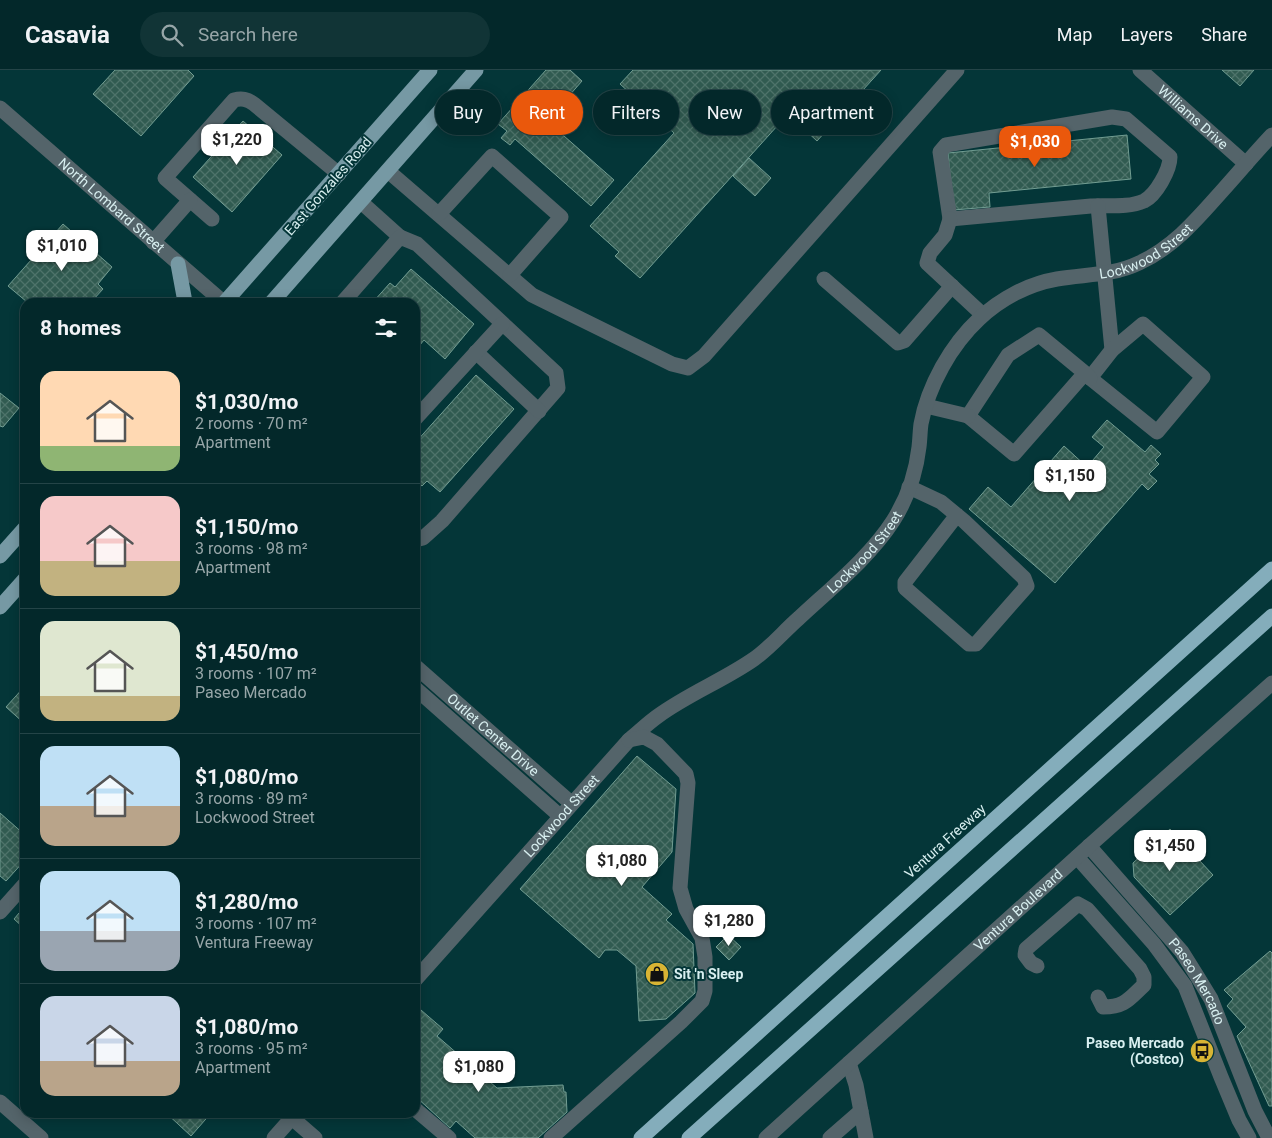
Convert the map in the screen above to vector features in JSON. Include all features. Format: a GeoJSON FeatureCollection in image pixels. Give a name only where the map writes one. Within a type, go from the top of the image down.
{"type":"FeatureCollection","features":[{"type":"Feature","properties":{"kind":"highway","name":"Ventura Freeway"},"geometry":{"type":"LineString","coordinates":[[641,1138],[1272,569]]}},
{"type":"Feature","properties":{"kind":"highway"},"geometry":{"type":"LineString","coordinates":[[689,1138],[1272,616]]}},
{"type":"Feature","properties":{"kind":"highway"},"geometry":{"type":"LineString","coordinates":[[700,1138],[782,1054]]}},
{"type":"Feature","properties":{"kind":"main road","name":"East Gonzales Road"},"geometry":{"type":"LineString","coordinates":[[228,298],[430,70]]}},
{"type":"Feature","properties":{"kind":"main road"},"geometry":{"type":"LineString","coordinates":[[276,298],[476,70]]}},
{"type":"Feature","properties":{"kind":"main road"},"geometry":{"type":"LineString","coordinates":[[178,264],[184,298]]}},
{"type":"Feature","properties":{"kind":"main road"},"geometry":{"type":"LineString","coordinates":[[0,556],[20,534]]}},
{"type":"Feature","properties":{"kind":"main road"},"geometry":{"type":"LineString","coordinates":[[0,607],[20,585]]}},
{"type":"Feature","properties":{"kind":"street"},"geometry":{"type":"LineString","coordinates":[[388,171],[532,295],[672,364],[688,368],[704,356],[952,72]]}},
{"type":"Feature","properties":{"kind":"street","name":"Williams Drive"},"geometry":{"type":"LineString","coordinates":[[1147,72],[1246,164]]}},
{"type":"Feature","properties":{"kind":"street"},"geometry":{"type":"LineString","coordinates":[[212,219],[165,178],[234,100],[248,100],[254,104],[339,174]]}},
{"type":"Feature","properties":{"kind":"street","name":"North Lombard Street"},"geometry":{"type":"LineString","coordinates":[[0,108],[219,298]]}},
{"type":"Feature","properties":{"kind":"street"},"geometry":{"type":"LineString","coordinates":[[950,219],[1130,205],[1146,200],[1162,182],[1170,166],[1170,157],[1126,119],[1112,117],[946,144],[940,152],[950,219],[945,235],[930,253],[927,263],[983,315]]}},
{"type":"Feature","properties":{"kind":"street","name":"Lockwood Street"},"geometry":{"type":"LineString","coordinates":[[420,974],[629,740],[658,716],[755,658],[834,585],[873,545],[892,522],[903,503],[919,449],[921,424],[935,382],[946,360],[961,339],[983,315],[1013,294],[1033,285],[1055,279],[1115,272],[1139,263],[1161,251],[1181,236],[1272,135]]}},
{"type":"Feature","properties":{"kind":"street"},"geometry":{"type":"LineString","coordinates":[[439,214],[492,156],[561,218],[510,275]]}},
{"type":"Feature","properties":{"kind":"street"},"geometry":{"type":"LineString","coordinates":[[153,242],[190,200]]}},
{"type":"Feature","properties":{"kind":"street"},"geometry":{"type":"LineString","coordinates":[[361,202],[400,237],[417,244],[556,373],[558,388],[442,521],[420,539]]}},
{"type":"Feature","properties":{"kind":"street"},"geometry":{"type":"LineString","coordinates":[[1098,206],[1112,350]]}},
{"type":"Feature","properties":{"kind":"street"},"geometry":{"type":"LineString","coordinates":[[347,298],[400,237]]}},
{"type":"Feature","properties":{"kind":"street"},"geometry":{"type":"LineString","coordinates":[[824,279],[898,343],[904,341],[952,286]]}},
{"type":"Feature","properties":{"kind":"street"},"geometry":{"type":"LineString","coordinates":[[420,414],[502,324]]}},
{"type":"Feature","properties":{"kind":"street"},"geometry":{"type":"LineString","coordinates":[[926,406],[968,416],[1014,454],[1087,376],[1112,350],[1143,324],[1204,377],[1157,432],[1087,376],[1039,334],[1008,355],[968,416]]}},
{"type":"Feature","properties":{"kind":"street"},"geometry":{"type":"LineString","coordinates":[[476,352],[539,411]]}},
{"type":"Feature","properties":{"kind":"street"},"geometry":{"type":"LineString","coordinates":[[909,487],[941,502],[957,515],[1024,578],[1027,586],[976,644],[969,644],[905,588],[904,582],[957,515]]}},
{"type":"Feature","properties":{"kind":"street","name":"Outlet Center Drive"},"geometry":{"type":"LineString","coordinates":[[420,670],[572,803]]}},
{"type":"Feature","properties":{"kind":"street","name":"Ventura Boulevard"},"geometry":{"type":"LineString","coordinates":[[766,1138],[1272,684]]}},
{"type":"Feature","properties":{"kind":"street","name":"Outlet Center Drive"},"geometry":{"type":"LineString","coordinates":[[420,692],[560,816]]}},
{"type":"Feature","properties":{"kind":"street"},"geometry":{"type":"LineString","coordinates":[[551,1138],[681,1022],[702,1001],[705,991],[705,958],[702,938],[686,909],[680,888],[688,783],[686,774],[657,744],[644,737],[629,740]]}},
{"type":"Feature","properties":{"kind":"street","name":"Paseo Mercado"},"geometry":{"type":"LineString","coordinates":[[1090,846],[1182,952],[1197,976],[1211,999],[1255,1111],[1269,1138]]}},
{"type":"Feature","properties":{"kind":"street","name":"Paseo Mercado"},"geometry":{"type":"LineString","coordinates":[[1077,857],[1154,944],[1185,986],[1239,1120],[1249,1138]]}},
{"type":"Feature","properties":{"kind":"street"},"geometry":{"type":"LineString","coordinates":[[0,912],[20,890]]}},
{"type":"Feature","properties":{"kind":"street"},"geometry":{"type":"LineString","coordinates":[[1037,966],[1031,963],[1025,955],[1026,949],[1078,904],[1087,909],[1140,969],[1144,977],[1144,985],[1124,1004],[1116,1007],[1103,1007],[1098,997]]}},
{"type":"Feature","properties":{"kind":"street"},"geometry":{"type":"LineString","coordinates":[[850,1063],[866,1138]]}},
{"type":"Feature","properties":{"kind":"street"},"geometry":{"type":"LineString","coordinates":[[0,1102],[20,1113]]}},
{"type":"Feature","properties":{"kind":"street"},"geometry":{"type":"LineString","coordinates":[[830,1138],[861,1110]]}},
{"type":"Feature","properties":{"kind":"street"},"geometry":{"type":"LineString","coordinates":[[420,1113],[448,1138]]}},
{"type":"Feature","properties":{"kind":"street"},"geometry":{"type":"LineString","coordinates":[[30,1118],[41,1138]]}},
{"type":"Feature","properties":{"kind":"street"},"geometry":{"type":"LineString","coordinates":[[274,1138],[292,1118]]}},
{"type":"Feature","properties":{"kind":"street"},"geometry":{"type":"LineString","coordinates":[[298,1118],[315,1138]]}},
{"type":"Feature","properties":{"kind":"building"},"geometry":{"type":"Polygon","coordinates":[[[115,70],[188,70],[194,76],[141,136],[93,94],[115,70]]]}},
{"type":"Feature","properties":{"kind":"building"},"geometry":{"type":"Polygon","coordinates":[[[546,70],[570,70],[582,81],[574,90],[528,90],[546,70]]]}},
{"type":"Feature","properties":{"kind":"building"},"geometry":{"type":"Polygon","coordinates":[[[633,70],[881,70],[863,90],[771,90],[771,133],[640,278],[615,256],[619,252],[590,226],[672,135],[679,135],[679,90],[627,90],[620,84],[633,70]]]}},
{"type":"Feature","properties":{"kind":"building"},"geometry":{"type":"Polygon","coordinates":[[[1222,70],[1254,70],[1240,86],[1222,70]]]}},
{"type":"Feature","properties":{"kind":"building"},"geometry":{"type":"Polygon","coordinates":[[[511,109],[511,135],[563,135],[614,180],[591,206],[515,139],[510,145],[501,138],[507,131],[501,126],[501,121],[511,109]]]}},
{"type":"Feature","properties":{"kind":"building"},"geometry":{"type":"Polygon","coordinates":[[[243,121],[282,155],[232,212],[193,177],[243,121]]]}},
{"type":"Feature","properties":{"kind":"building"},"geometry":{"type":"Polygon","coordinates":[[[811,135],[822,135],[817,141],[811,135]]]}},
{"type":"Feature","properties":{"kind":"building"},"geometry":{"type":"Polygon","coordinates":[[[1127,135],[1131,179],[989,193],[990,207],[953,210],[948,153],[1127,135]]]}},
{"type":"Feature","properties":{"kind":"building"},"geometry":{"type":"Polygon","coordinates":[[[749,158],[771,178],[755,196],[733,176],[749,158]]]}},
{"type":"Feature","properties":{"kind":"building"},"geometry":{"type":"Polygon","coordinates":[[[63,224],[112,267],[98,284],[103,289],[95,298],[22,298],[8,286],[63,224]]]}},
{"type":"Feature","properties":{"kind":"building"},"geometry":{"type":"Polygon","coordinates":[[[411,269],[474,324],[445,359],[424,340],[420,345],[420,298],[377,298],[390,283],[395,287],[411,269]]]}},
{"type":"Feature","properties":{"kind":"building"},"geometry":{"type":"Polygon","coordinates":[[[476,375],[514,409],[440,492],[427,481],[422,486],[420,484],[420,437],[476,375]]]}},
{"type":"Feature","properties":{"kind":"building"},"geometry":{"type":"Polygon","coordinates":[[[0,393],[19,408],[3,427],[0,426],[0,393]]]}},
{"type":"Feature","properties":{"kind":"building"},"geometry":{"type":"Polygon","coordinates":[[[1107,420],[1145,452],[1151,445],[1161,454],[1155,460],[1159,464],[1149,474],[1157,481],[1148,490],[1142,484],[1055,583],[969,509],[988,487],[1011,507],[1064,446],[1087,467],[1104,447],[1092,437],[1107,420]]]}},
{"type":"Feature","properties":{"kind":"building"},"geometry":{"type":"Polygon","coordinates":[[[20,692],[20,720],[6,707],[20,692]]]}},
{"type":"Feature","properties":{"kind":"building"},"geometry":{"type":"Polygon","coordinates":[[[637,756],[676,789],[672,852],[642,887],[672,914],[666,920],[693,944],[695,993],[666,1019],[639,1021],[636,966],[617,950],[605,950],[599,958],[520,889],[637,756]]]}},
{"type":"Feature","properties":{"kind":"building"},"geometry":{"type":"Polygon","coordinates":[[[0,813],[20,831],[20,866],[6,881],[0,876],[0,813]]]}},
{"type":"Feature","properties":{"kind":"building"},"geometry":{"type":"Polygon","coordinates":[[[1170,829],[1213,875],[1170,915],[1134,877],[1133,863],[1170,829]]]}},
{"type":"Feature","properties":{"kind":"building"},"geometry":{"type":"Polygon","coordinates":[[[20,912],[20,924],[14,919],[20,912]]]}},
{"type":"Feature","properties":{"kind":"building"},"geometry":{"type":"Polygon","coordinates":[[[728,935],[741,947],[729,960],[716,947],[728,935]]]}},
{"type":"Feature","properties":{"kind":"building"},"geometry":{"type":"Polygon","coordinates":[[[1270,951],[1272,953],[1272,1106],[1269,1106],[1237,1036],[1246,1027],[1227,1006],[1233,999],[1224,990],[1270,951]]]}},
{"type":"Feature","properties":{"kind":"building"},"geometry":{"type":"Polygon","coordinates":[[[421,1010],[443,1029],[437,1036],[497,1088],[563,1085],[564,1092],[566,1092],[567,1112],[538,1138],[475,1138],[456,1121],[450,1128],[420,1101],[421,1010]]]}},
{"type":"Feature","properties":{"kind":"building"},"geometry":{"type":"Polygon","coordinates":[[[172,1118],[207,1118],[191,1136],[172,1118]]]}},
{"type":"Feature","properties":{"kind":"place","name":"Sit 'n Sleep"},"geometry":{"type":"Point","coordinates":[657,974]}},
{"type":"Feature","properties":{"kind":"place","name":"Paseo Mercado (Costco)"},"geometry":{"type":"Point","coordinates":[1202,1051]}}]}
